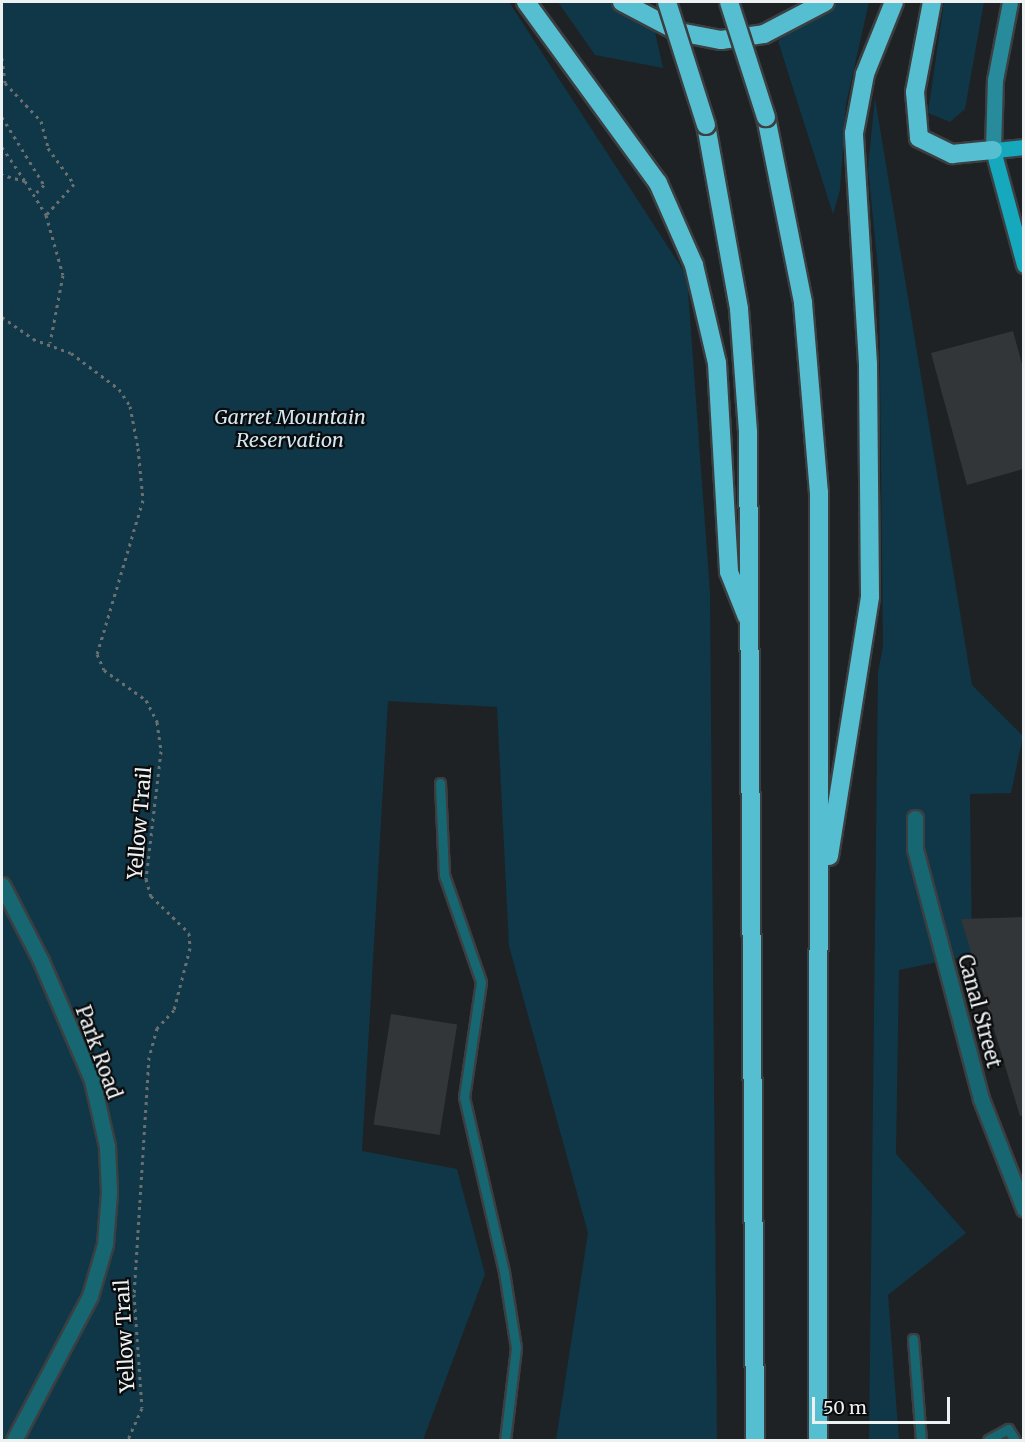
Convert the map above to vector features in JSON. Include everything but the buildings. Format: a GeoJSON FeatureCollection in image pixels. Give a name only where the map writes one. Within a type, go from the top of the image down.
{"type":"FeatureCollection","features":[{"type":"Feature","properties":{"kind":"highway"},"geometry":{"type":"LineString","coordinates":[[526,2],[658,183],[694,265],[717,363],[729,572],[751,626]]}},
{"type":"Feature","properties":{"kind":"highway"},"geometry":{"type":"LineString","coordinates":[[533,2],[577,70]]}},
{"type":"Feature","properties":{"kind":"highway"},"geometry":{"type":"LineString","coordinates":[[622,2],[679,32],[721,40],[764,34],[825,2]]}},
{"type":"Feature","properties":{"kind":"highway"},"geometry":{"type":"LineString","coordinates":[[667,2],[706,125],[739,309],[748,433],[755,1440]]}},
{"type":"Feature","properties":{"kind":"highway"},"geometry":{"type":"LineString","coordinates":[[729,2],[766,117],[794,247],[816,428],[820,903],[818,1440]]}},
{"type":"Feature","properties":{"kind":"highway"},"geometry":{"type":"LineString","coordinates":[[820,903],[870,596],[868,364],[854,133],[865,74],[894,2]]}},
{"type":"Feature","properties":{"kind":"highway"},"geometry":{"type":"LineString","coordinates":[[932,2],[915,92],[919,138],[952,154],[993,150]]}},
{"type":"Feature","properties":{"kind":"main road"},"geometry":{"type":"LineString","coordinates":[[1023,147],[993,150],[1023,265]]}},
{"type":"Feature","properties":{"kind":"street"},"geometry":{"type":"LineString","coordinates":[[993,150],[994,80],[1010,2]]}},
{"type":"Feature","properties":{"kind":"street","name":"Canal Street"},"geometry":{"type":"LineString","coordinates":[[915,818],[915,849],[981,1099],[1023,1209]]}},
{"type":"Feature","properties":{"kind":"street","name":"Park Road"},"geometry":{"type":"LineString","coordinates":[[2,885],[42,961],[92,1080],[107,1146],[109,1192],[105,1244],[90,1296],[14,1440]]}},
{"type":"Feature","properties":{"kind":"lane"},"geometry":{"type":"LineString","coordinates":[[440,783],[444,876],[481,982],[464,1096],[504,1272],[516,1348],[505,1440]]}},
{"type":"Feature","properties":{"kind":"lane"},"geometry":{"type":"LineString","coordinates":[[913,1339],[921,1440]]}},
{"type":"Feature","properties":{"kind":"lane"},"geometry":{"type":"LineString","coordinates":[[988,1440],[1008,1429],[1015,1440]]}},
{"type":"Feature","properties":{"kind":"path"},"geometry":{"type":"LineString","coordinates":[[2,58],[3,83],[41,120],[48,148],[74,184],[46,215]]}},
{"type":"Feature","properties":{"kind":"path"},"geometry":{"type":"LineString","coordinates":[[2,117],[44,185],[36,193]]}},
{"type":"Feature","properties":{"kind":"path"},"geometry":{"type":"LineString","coordinates":[[2,147],[36,193],[46,215],[63,274],[50,343]]}},
{"type":"Feature","properties":{"kind":"path"},"geometry":{"type":"LineString","coordinates":[[2,175],[25,181]]}},
{"type":"Feature","properties":{"kind":"path","name":"Yellow Trail"},"geometry":{"type":"LineString","coordinates":[[2,317],[33,339],[50,343],[119,389],[130,406],[143,500],[97,654],[104,670],[146,700],[157,722],[161,751],[146,879],[151,896],[189,933],[182,986],[174,1010],[157,1028],[149,1057],[134,1293],[142,1408],[128,1440]]}},
{"type":"Feature","properties":{"kind":"green space","name":"Garret Mountain Reservation"},"geometry":{"type":"Polygon","coordinates":[[[2,2],[509,2],[687,276],[710,593],[717,1440],[556,1440],[588,1233],[509,946],[497,707],[388,701],[362,1151],[457,1169],[485,1274],[423,1440],[2,1440],[2,2]]]}},
{"type":"Feature","properties":{"kind":"green space"},"geometry":{"type":"Polygon","coordinates":[[[558,2],[610,2],[654,27],[663,68],[595,55],[558,2]]]}},
{"type":"Feature","properties":{"kind":"green space"},"geometry":{"type":"Polygon","coordinates":[[[835,2],[869,2],[846,104],[840,190],[833,214],[778,41],[835,2]]]}},
{"type":"Feature","properties":{"kind":"green space"},"geometry":{"type":"Polygon","coordinates":[[[944,2],[984,2],[965,109],[950,122],[928,113],[944,2]]]}},
{"type":"Feature","properties":{"kind":"green space"},"geometry":{"type":"Polygon","coordinates":[[[875,98],[972,685],[1023,736],[1011,793],[970,794],[972,955],[899,970],[896,1154],[966,1233],[888,1295],[899,1440],[869,1440],[878,672],[883,647],[879,279],[868,168],[875,98]]]}}]}
